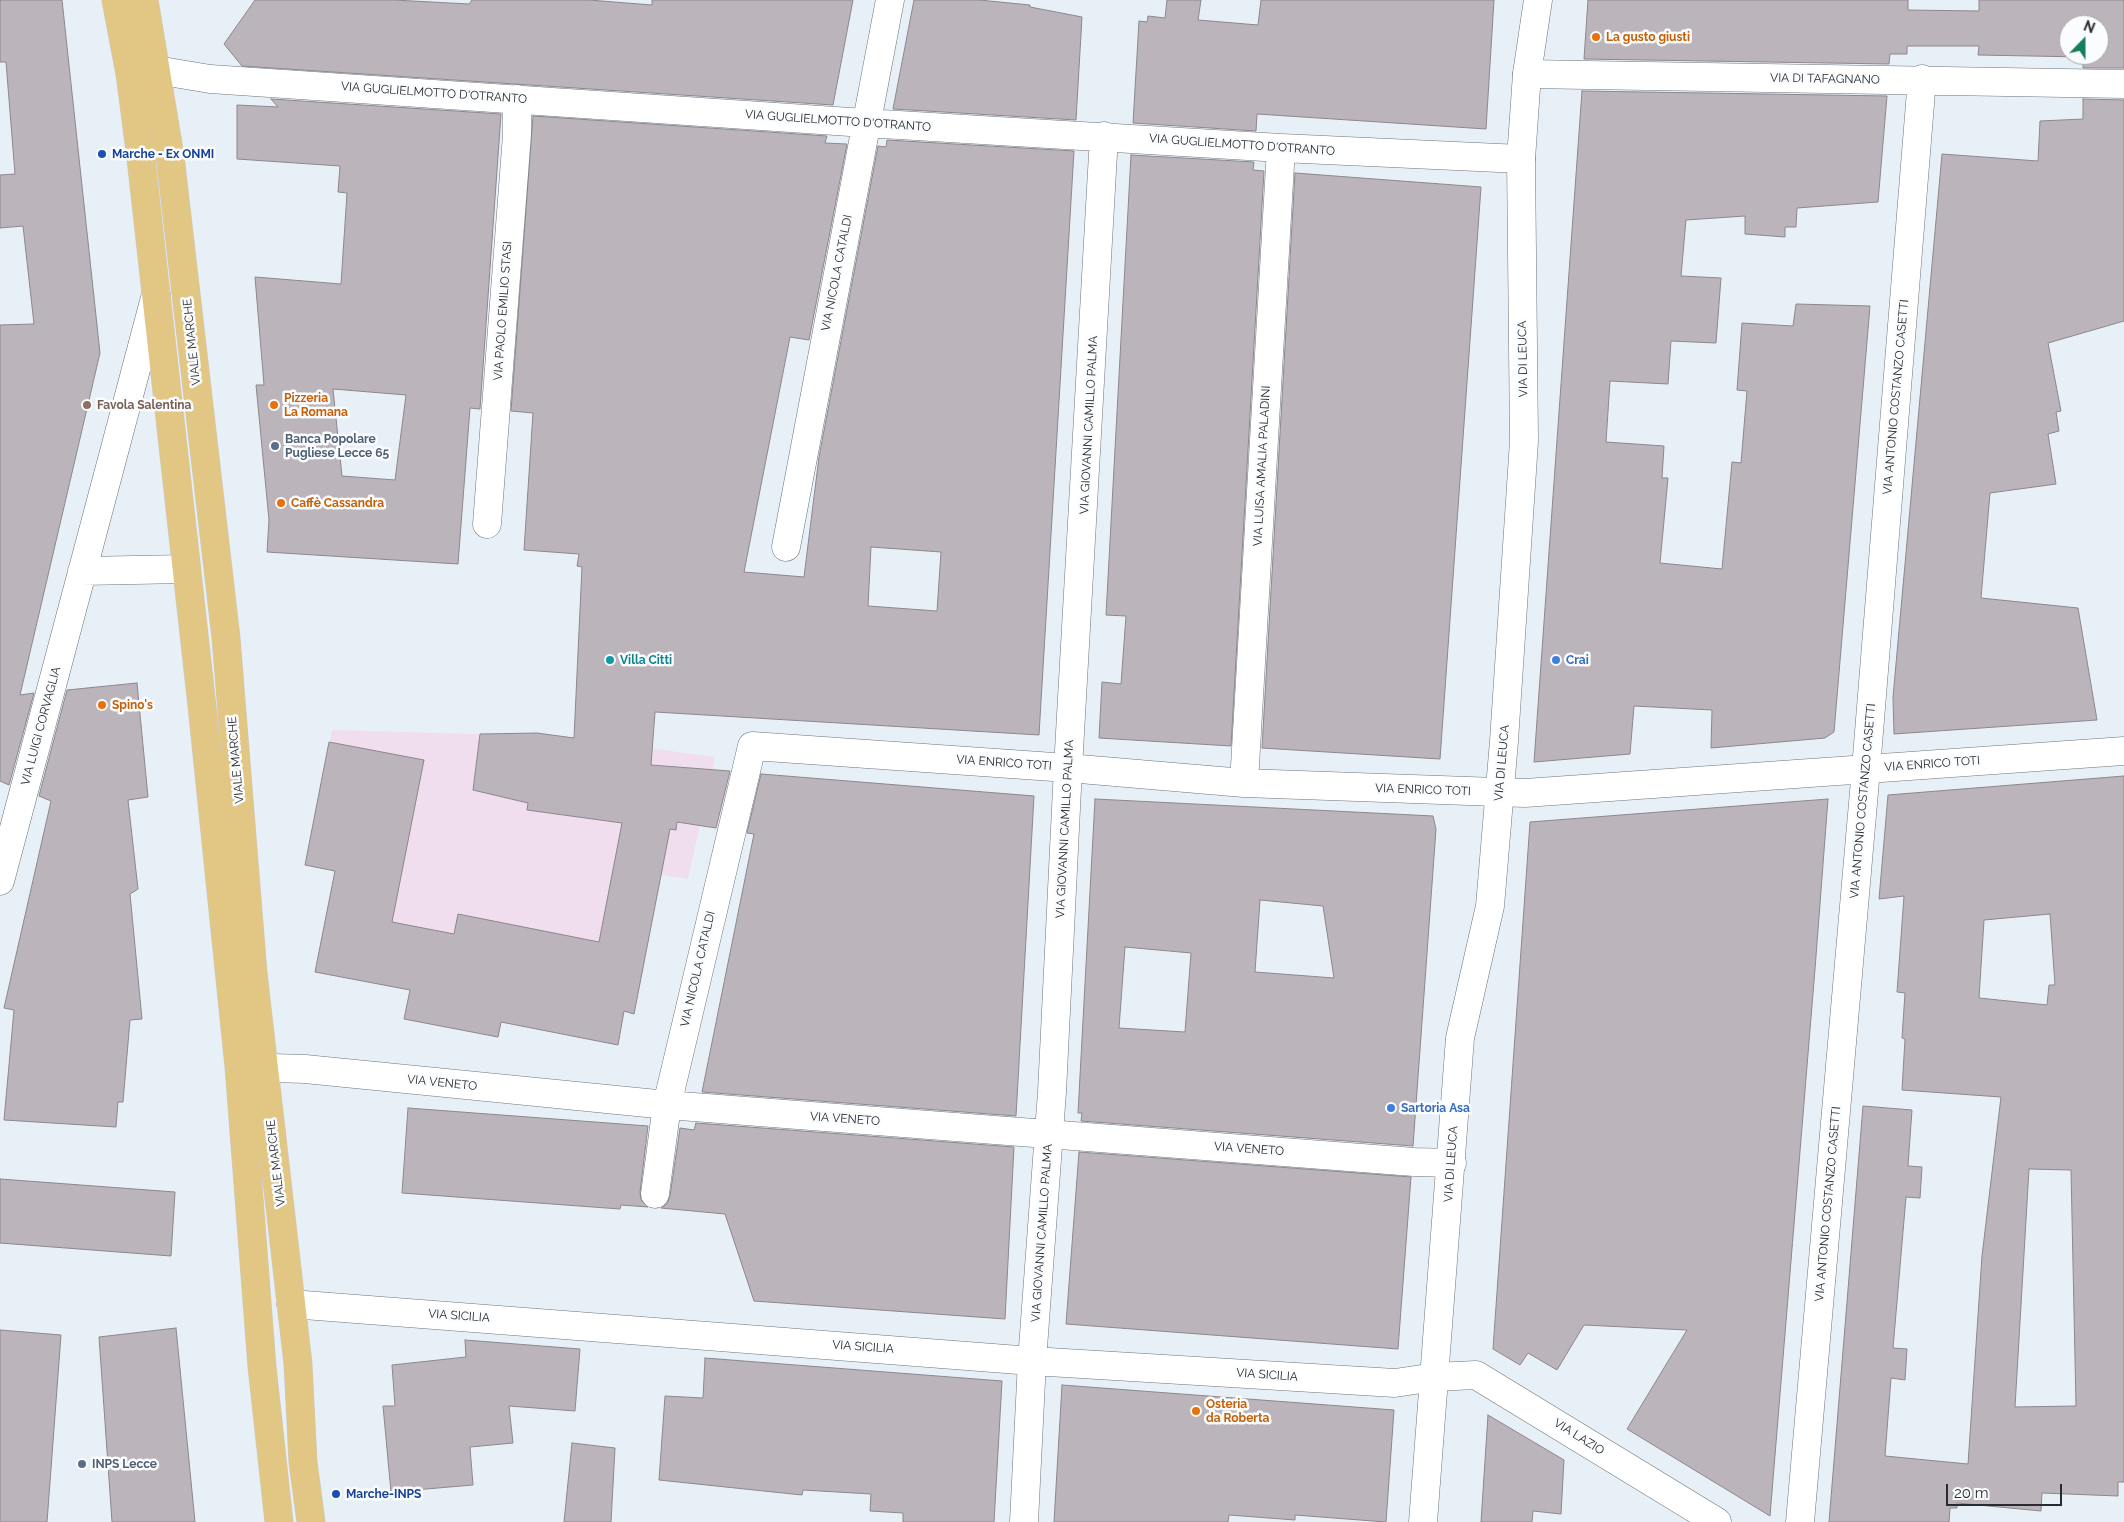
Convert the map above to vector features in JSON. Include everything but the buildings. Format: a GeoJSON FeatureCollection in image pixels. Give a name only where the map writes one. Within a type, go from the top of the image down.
{"type":"FeatureCollection","features":[{"type":"Feature","properties":{"kind":"main road","name":"VIALE MARCHE"},"geometry":{"type":"LineString","coordinates":[[116,0],[130,74],[141,159],[186,569],[252,1068],[278,1175],[298,1364],[303,1462],[311,1522]]}},
{"type":"Feature","properties":{"kind":"main road","name":"VIALE MARCHE"},"geometry":{"type":"LineString","coordinates":[[144,0],[156,70],[179,234],[226,638],[253,963],[252,1068],[263,1377],[279,1522]]}},
{"type":"Feature","properties":{"kind":"street","name":"VIA NICOLA CATALDI"},"geometry":{"type":"LineString","coordinates":[[786,547],[890,0]]}},
{"type":"Feature","properties":{"kind":"street","name":"VIA DI LEUCA"},"geometry":{"type":"LineString","coordinates":[[1423,1522],[1452,1163],[1460,1038],[1490,906],[1498,793],[1504,741],[1524,441],[1521,159],[1527,74],[1538,0]]}},
{"type":"Feature","properties":{"kind":"street","name":"VIA GUGLIELMOTTO D'OTRANTO"},"geometry":{"type":"LineString","coordinates":[[156,70],[210,79],[865,124],[1104,136],[1281,148],[1521,159]]}},
{"type":"Feature","properties":{"kind":"street","name":"VIA DI TAFAGNANO"},"geometry":{"type":"LineString","coordinates":[[1527,74],[2124,84]]}},
{"type":"Feature","properties":{"kind":"street","name":"VIA ANTONIO COSTANZO CASETTI"},"geometry":{"type":"LineString","coordinates":[[1800,1522],[1866,769],[1922,80]]}},
{"type":"Feature","properties":{"kind":"street","name":"VIA PAOLO EMILIO STASI"},"geometry":{"type":"LineString","coordinates":[[487,524],[516,135],[517,99]]}},
{"type":"Feature","properties":{"kind":"street","name":"VIA GIOVANNI CAMILLO PALMA"},"geometry":{"type":"LineString","coordinates":[[1024,1522],[1032,1360],[1050,1134],[1068,768],[1104,136]]}},
{"type":"Feature","properties":{"kind":"street","name":"VIA LUISA AMALIA PALADINI"},"geometry":{"type":"LineString","coordinates":[[1244,783],[1281,148]]}},
{"type":"Feature","properties":{"kind":"street","name":"VIA LUIGI CORVAGLIA"},"geometry":{"type":"LineString","coordinates":[[0,881],[156,294]]}},
{"type":"Feature","properties":{"kind":"street"},"geometry":{"type":"LineString","coordinates":[[82,570],[186,569]]}},
{"type":"Feature","properties":{"kind":"street","name":"VIA NICOLA CATALDI"},"geometry":{"type":"LineString","coordinates":[[655,1194],[666,1105],[752,746]]}},
{"type":"Feature","properties":{"kind":"street","name":"VIA ENRICO TOTI"},"geometry":{"type":"LineString","coordinates":[[752,746],[1068,768],[1244,783],[1498,793],[1545,793],[2124,751]]}},
{"type":"Feature","properties":{"kind":"street","name":"VIA VENETO"},"geometry":{"type":"LineString","coordinates":[[252,1068],[315,1070],[666,1105],[1414,1162],[1452,1163]]}},
{"type":"Feature","properties":{"kind":"street","name":"VIA SICILIA"},"geometry":{"type":"LineString","coordinates":[[291,1304],[1032,1360],[1395,1384],[1434,1377]]}},
{"type":"Feature","properties":{"kind":"street","name":"VIA LAZIO"},"geometry":{"type":"LineString","coordinates":[[1434,1377],[1476,1375],[1717,1522]]}},
{"type":"Feature","properties":{"kind":"shaded area"},"geometry":{"type":"Polygon","coordinates":[[[332,730],[480,734],[537,733],[715,757],[688,879],[661,875],[634,1014],[624,1012],[618,1045],[501,1022],[498,1037],[404,1019],[410,990],[315,972],[335,871],[305,865],[332,730]]]}},
{"type":"Feature","properties":{"kind":"place","name":"La gusto giusti"},"geometry":{"type":"Point","coordinates":[1596,37]}},
{"type":"Feature","properties":{"kind":"place","name":"Marche - Ex ONMI"},"geometry":{"type":"Point","coordinates":[102,154]}},
{"type":"Feature","properties":{"kind":"place","name":"Favola Salentina"},"geometry":{"type":"Point","coordinates":[87,405]}},
{"type":"Feature","properties":{"kind":"place","name":"Pizzeria La Romana"},"geometry":{"type":"Point","coordinates":[274,405]}},
{"type":"Feature","properties":{"kind":"place","name":"Banca Popolare Pugliese Lecce 65"},"geometry":{"type":"Point","coordinates":[275,446]}},
{"type":"Feature","properties":{"kind":"place","name":"Caffè Cassandra"},"geometry":{"type":"Point","coordinates":[281,503]}},
{"type":"Feature","properties":{"kind":"place","name":"Villa Citti"},"geometry":{"type":"Point","coordinates":[610,660]}},
{"type":"Feature","properties":{"kind":"place","name":"Crai"},"geometry":{"type":"Point","coordinates":[1556,660]}},
{"type":"Feature","properties":{"kind":"place","name":"Spino's"},"geometry":{"type":"Point","coordinates":[102,705]}},
{"type":"Feature","properties":{"kind":"place","name":"Sartoria Asa"},"geometry":{"type":"Point","coordinates":[1391,1108]}},
{"type":"Feature","properties":{"kind":"place","name":"Osteria da Roberta"},"geometry":{"type":"Point","coordinates":[1196,1411]}},
{"type":"Feature","properties":{"kind":"place","name":"INPS Lecce"},"geometry":{"type":"Point","coordinates":[82,1464]}},
{"type":"Feature","properties":{"kind":"place","name":"Marche-INPS"},"geometry":{"type":"Point","coordinates":[336,1494]}}]}
